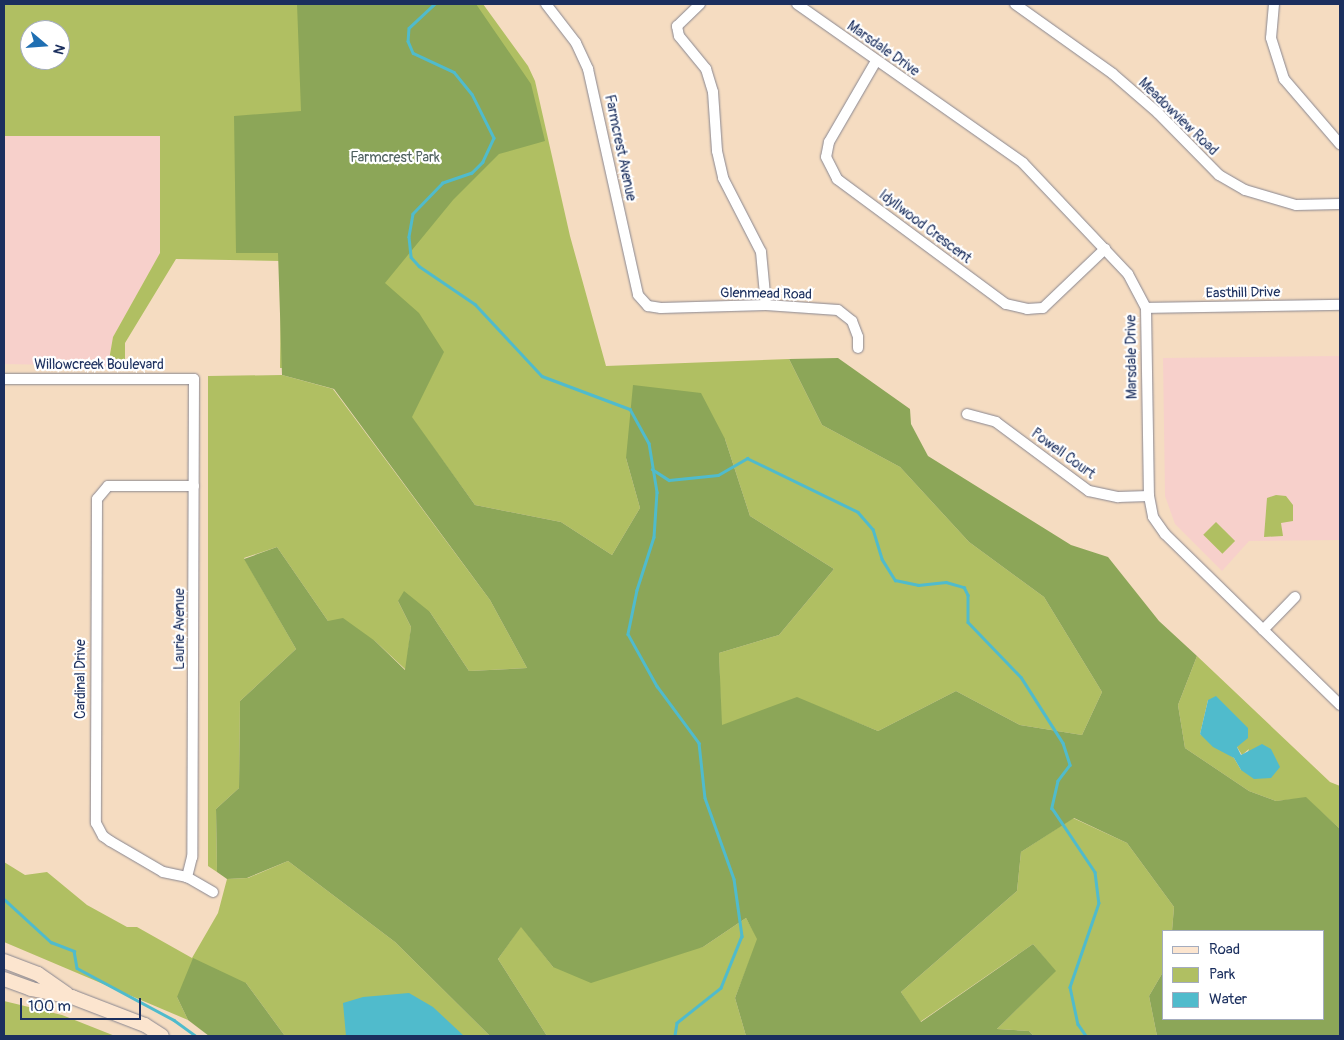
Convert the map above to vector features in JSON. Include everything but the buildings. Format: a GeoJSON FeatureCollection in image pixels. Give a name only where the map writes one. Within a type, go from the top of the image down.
{"type":"FeatureCollection","features":[{"type":"Feature","properties":{"kind":"main road"},"geometry":{"type":"LineString","coordinates":[[4,961],[38,974],[72,997]]}},
{"type":"Feature","properties":{"kind":"main road"},"geometry":{"type":"LineString","coordinates":[[4,979],[31,989],[72,997],[145,1025],[162,1036]]}},
{"type":"Feature","properties":{"kind":"street","name":"Farmcrest Avenue"},"geometry":{"type":"LineString","coordinates":[[546,4],[576,43],[588,69],[638,295],[648,306]]}},
{"type":"Feature","properties":{"kind":"street"},"geometry":{"type":"LineString","coordinates":[[700,4],[677,26],[679,36],[706,69],[713,92],[717,151],[723,178],[761,252],[766,305]]}},
{"type":"Feature","properties":{"kind":"street","name":"Marsdale Drive"},"geometry":{"type":"LineString","coordinates":[[797,4],[1023,163],[1128,274],[1146,308],[1149,496],[1153,517],[1165,534],[1340,706]]}},
{"type":"Feature","properties":{"kind":"street","name":"Meadowview Road"},"geometry":{"type":"LineString","coordinates":[[1014,4],[1113,74],[1158,113],[1219,175],[1245,190],[1296,205],[1340,204]]}},
{"type":"Feature","properties":{"kind":"street"},"geometry":{"type":"LineString","coordinates":[[1274,4],[1271,38],[1284,79],[1340,144]]}},
{"type":"Feature","properties":{"kind":"street","name":"Idyllwood Crescent"},"geometry":{"type":"LineString","coordinates":[[876,61],[829,142],[826,157],[837,179],[1006,304],[1027,309],[1042,308],[1105,249]]}},
{"type":"Feature","properties":{"kind":"street","name":"Glenmead Road"},"geometry":{"type":"LineString","coordinates":[[648,306],[766,305],[838,310],[852,322],[858,337],[858,348]]}},
{"type":"Feature","properties":{"kind":"street","name":"Easthill Drive"},"geometry":{"type":"LineString","coordinates":[[1146,308],[1340,305]]}},
{"type":"Feature","properties":{"kind":"street","name":"Willowcreek Boulevard"},"geometry":{"type":"LineString","coordinates":[[4,379],[194,379]]}},
{"type":"Feature","properties":{"kind":"street","name":"Laurie Avenue"},"geometry":{"type":"LineString","coordinates":[[187,877],[192,857],[194,379]]}},
{"type":"Feature","properties":{"kind":"street","name":"Powell Court"},"geometry":{"type":"LineString","coordinates":[[967,414],[996,422],[1089,491],[1118,497],[1149,496]]}},
{"type":"Feature","properties":{"kind":"street","name":"Cardinal Drive"},"geometry":{"type":"LineString","coordinates":[[194,486],[114,485],[99,492],[95,622],[96,823],[103,836],[110,841],[163,872],[187,877],[213,892]]}},
{"type":"Feature","properties":{"kind":"street"},"geometry":{"type":"LineString","coordinates":[[1263,630],[1295,597]]}},
{"type":"Feature","properties":{"kind":"shaded area"},"geometry":{"type":"Polygon","coordinates":[[[4,136],[160,136],[160,253],[113,337],[108,366],[4,364],[4,136]]]}},
{"type":"Feature","properties":{"kind":"shaded area"},"geometry":{"type":"Polygon","coordinates":[[[1340,356],[1340,540],[1249,541],[1222,571],[1175,524],[1165,496],[1163,358],[1340,356]]]}},
{"type":"Feature","properties":{"kind":"green space","name":"Farmcrest Park"},"geometry":{"type":"Polygon","coordinates":[[[4,4],[483,4],[528,66],[535,81],[570,236],[606,366],[789,359],[822,425],[900,467],[969,542],[1044,597],[1102,692],[1082,735],[1020,725],[956,691],[878,731],[797,698],[721,726],[719,653],[779,635],[834,569],[750,516],[725,439],[626,458],[640,508],[612,555],[561,522],[475,505],[411,417],[436,367],[280,368],[281,261],[176,259],[125,343],[125,366],[108,366],[113,337],[160,253],[160,136],[4,136],[4,4]]]}},
{"type":"Feature","properties":{"kind":"green space","name":"Farmcrest Park"},"geometry":{"type":"Polygon","coordinates":[[[297,4],[476,4],[531,84],[545,141],[499,154],[453,200],[385,283],[419,313],[444,352],[412,417],[475,505],[561,522],[612,555],[640,508],[626,458],[633,385],[701,393],[725,439],[750,516],[834,569],[779,635],[719,653],[722,725],[797,697],[878,731],[956,691],[1020,725],[1082,735],[1102,692],[1044,597],[969,542],[900,467],[822,425],[789,359],[838,358],[910,409],[911,424],[928,456],[1071,545],[1108,557],[1159,621],[1197,656],[1178,705],[1185,748],[1249,791],[1276,801],[1306,797],[1340,829],[1340,1036],[1157,1036],[1149,996],[1162,974],[1162,1020],[1324,1020],[1324,930],[1172,930],[1174,907],[1127,843],[1074,818],[1021,852],[1017,891],[901,992],[921,1022],[1033,944],[1056,971],[997,1029],[1029,1031],[1034,1036],[746,1036],[735,998],[757,939],[746,918],[703,947],[591,983],[553,967],[521,927],[498,959],[547,1036],[490,1036],[395,942],[288,861],[247,878],[227,879],[217,872],[216,809],[239,788],[240,701],[296,649],[244,559],[277,547],[328,621],[343,618],[375,641],[405,670],[411,627],[398,601],[404,591],[430,612],[469,671],[527,668],[490,600],[334,389],[282,375],[278,253],[236,253],[234,116],[301,111],[297,4]]]}},
{"type":"Feature","properties":{"kind":"green space"},"geometry":{"type":"Polygon","coordinates":[[[282,375],[333,389],[490,600],[527,668],[469,671],[430,612],[398,601],[411,627],[406,670],[375,641],[328,621],[277,547],[244,558],[296,649],[240,701],[239,788],[216,809],[217,872],[208,866],[208,376],[282,375]]]}},
{"type":"Feature","properties":{"kind":"green space"},"geometry":{"type":"Polygon","coordinates":[[[1276,495],[1286,496],[1293,505],[1293,521],[1281,523],[1283,536],[1264,537],[1267,498],[1276,495]]]}},
{"type":"Feature","properties":{"kind":"green space"},"geometry":{"type":"Polygon","coordinates":[[[1216,522],[1235,541],[1222,554],[1203,535],[1216,522]]]}},
{"type":"Feature","properties":{"kind":"green space"},"geometry":{"type":"Polygon","coordinates":[[[1197,656],[1330,782],[1340,786],[1340,829],[1306,798],[1276,801],[1249,791],[1185,748],[1178,705],[1197,656]],[[1208,700],[1200,734],[1234,758],[1241,770],[1249,749],[1242,755],[1208,700]]]}},
{"type":"Feature","properties":{"kind":"green space"},"geometry":{"type":"Polygon","coordinates":[[[1073,818],[1127,843],[1174,907],[1172,930],[1162,930],[1162,974],[1149,996],[1157,1036],[1034,1036],[1029,1031],[997,1029],[1055,971],[1033,944],[920,1022],[901,992],[1017,891],[1021,852],[1073,818]]]}},
{"type":"Feature","properties":{"kind":"green space"},"geometry":{"type":"Polygon","coordinates":[[[288,861],[395,942],[490,1036],[285,1036],[246,983],[177,997],[188,1020],[4,942],[4,862],[25,875],[47,872],[87,905],[127,927],[137,927],[192,958],[218,913],[227,879],[248,878],[288,861]]]}},
{"type":"Feature","properties":{"kind":"green space"},"geometry":{"type":"Polygon","coordinates":[[[746,918],[758,939],[735,998],[746,1036],[547,1036],[498,959],[521,926],[553,967],[703,947],[746,918]]]}},
{"type":"Feature","properties":{"kind":"green space"},"geometry":{"type":"Polygon","coordinates":[[[193,958],[246,983],[285,1036],[209,1036],[188,1020],[177,997],[193,958]]]}},
{"type":"Feature","properties":{"kind":"green space"},"geometry":{"type":"Polygon","coordinates":[[[4,1001],[62,1015],[115,1036],[4,1036],[4,1001]]]}},
{"type":"Feature","properties":{"kind":"water"},"geometry":{"type":"Polygon","coordinates":[[[1216,696],[1248,728],[1248,738],[1237,747],[1241,755],[1262,744],[1271,749],[1280,767],[1271,778],[1254,779],[1241,770],[1234,758],[1213,747],[1200,734],[1208,700],[1216,696]]]}},
{"type":"Feature","properties":{"kind":"water"},"geometry":{"type":"Polygon","coordinates":[[[409,993],[433,1007],[464,1036],[346,1036],[343,1003],[363,997],[409,993]]]}},
{"type":"Feature","properties":{"kind":"waterway"},"geometry":{"type":"LineString","coordinates":[[435,4],[409,28],[408,41],[413,53],[454,72],[472,94],[494,138],[483,162],[472,173],[443,183],[413,214],[409,237],[411,257],[419,266],[475,304],[542,376],[630,409],[649,443],[657,492],[654,537],[637,590],[628,634],[657,686],[699,743],[705,798],[734,879],[742,936],[721,988],[677,1023],[675,1036]]}},
{"type":"Feature","properties":{"kind":"waterway"},"geometry":{"type":"LineString","coordinates":[[652,469],[669,480],[718,475],[747,458],[858,512],[873,529],[882,559],[895,580],[918,585],[946,582],[964,587],[968,595],[968,622],[1021,677],[1063,743],[1070,765],[1058,781],[1052,808],[1095,872],[1099,903],[1070,987],[1078,1024],[1086,1036]]}},
{"type":"Feature","properties":{"kind":"waterway"},"geometry":{"type":"LineString","coordinates":[[4,899],[51,942],[74,951],[77,968],[174,1020],[196,1036]]}}]}
